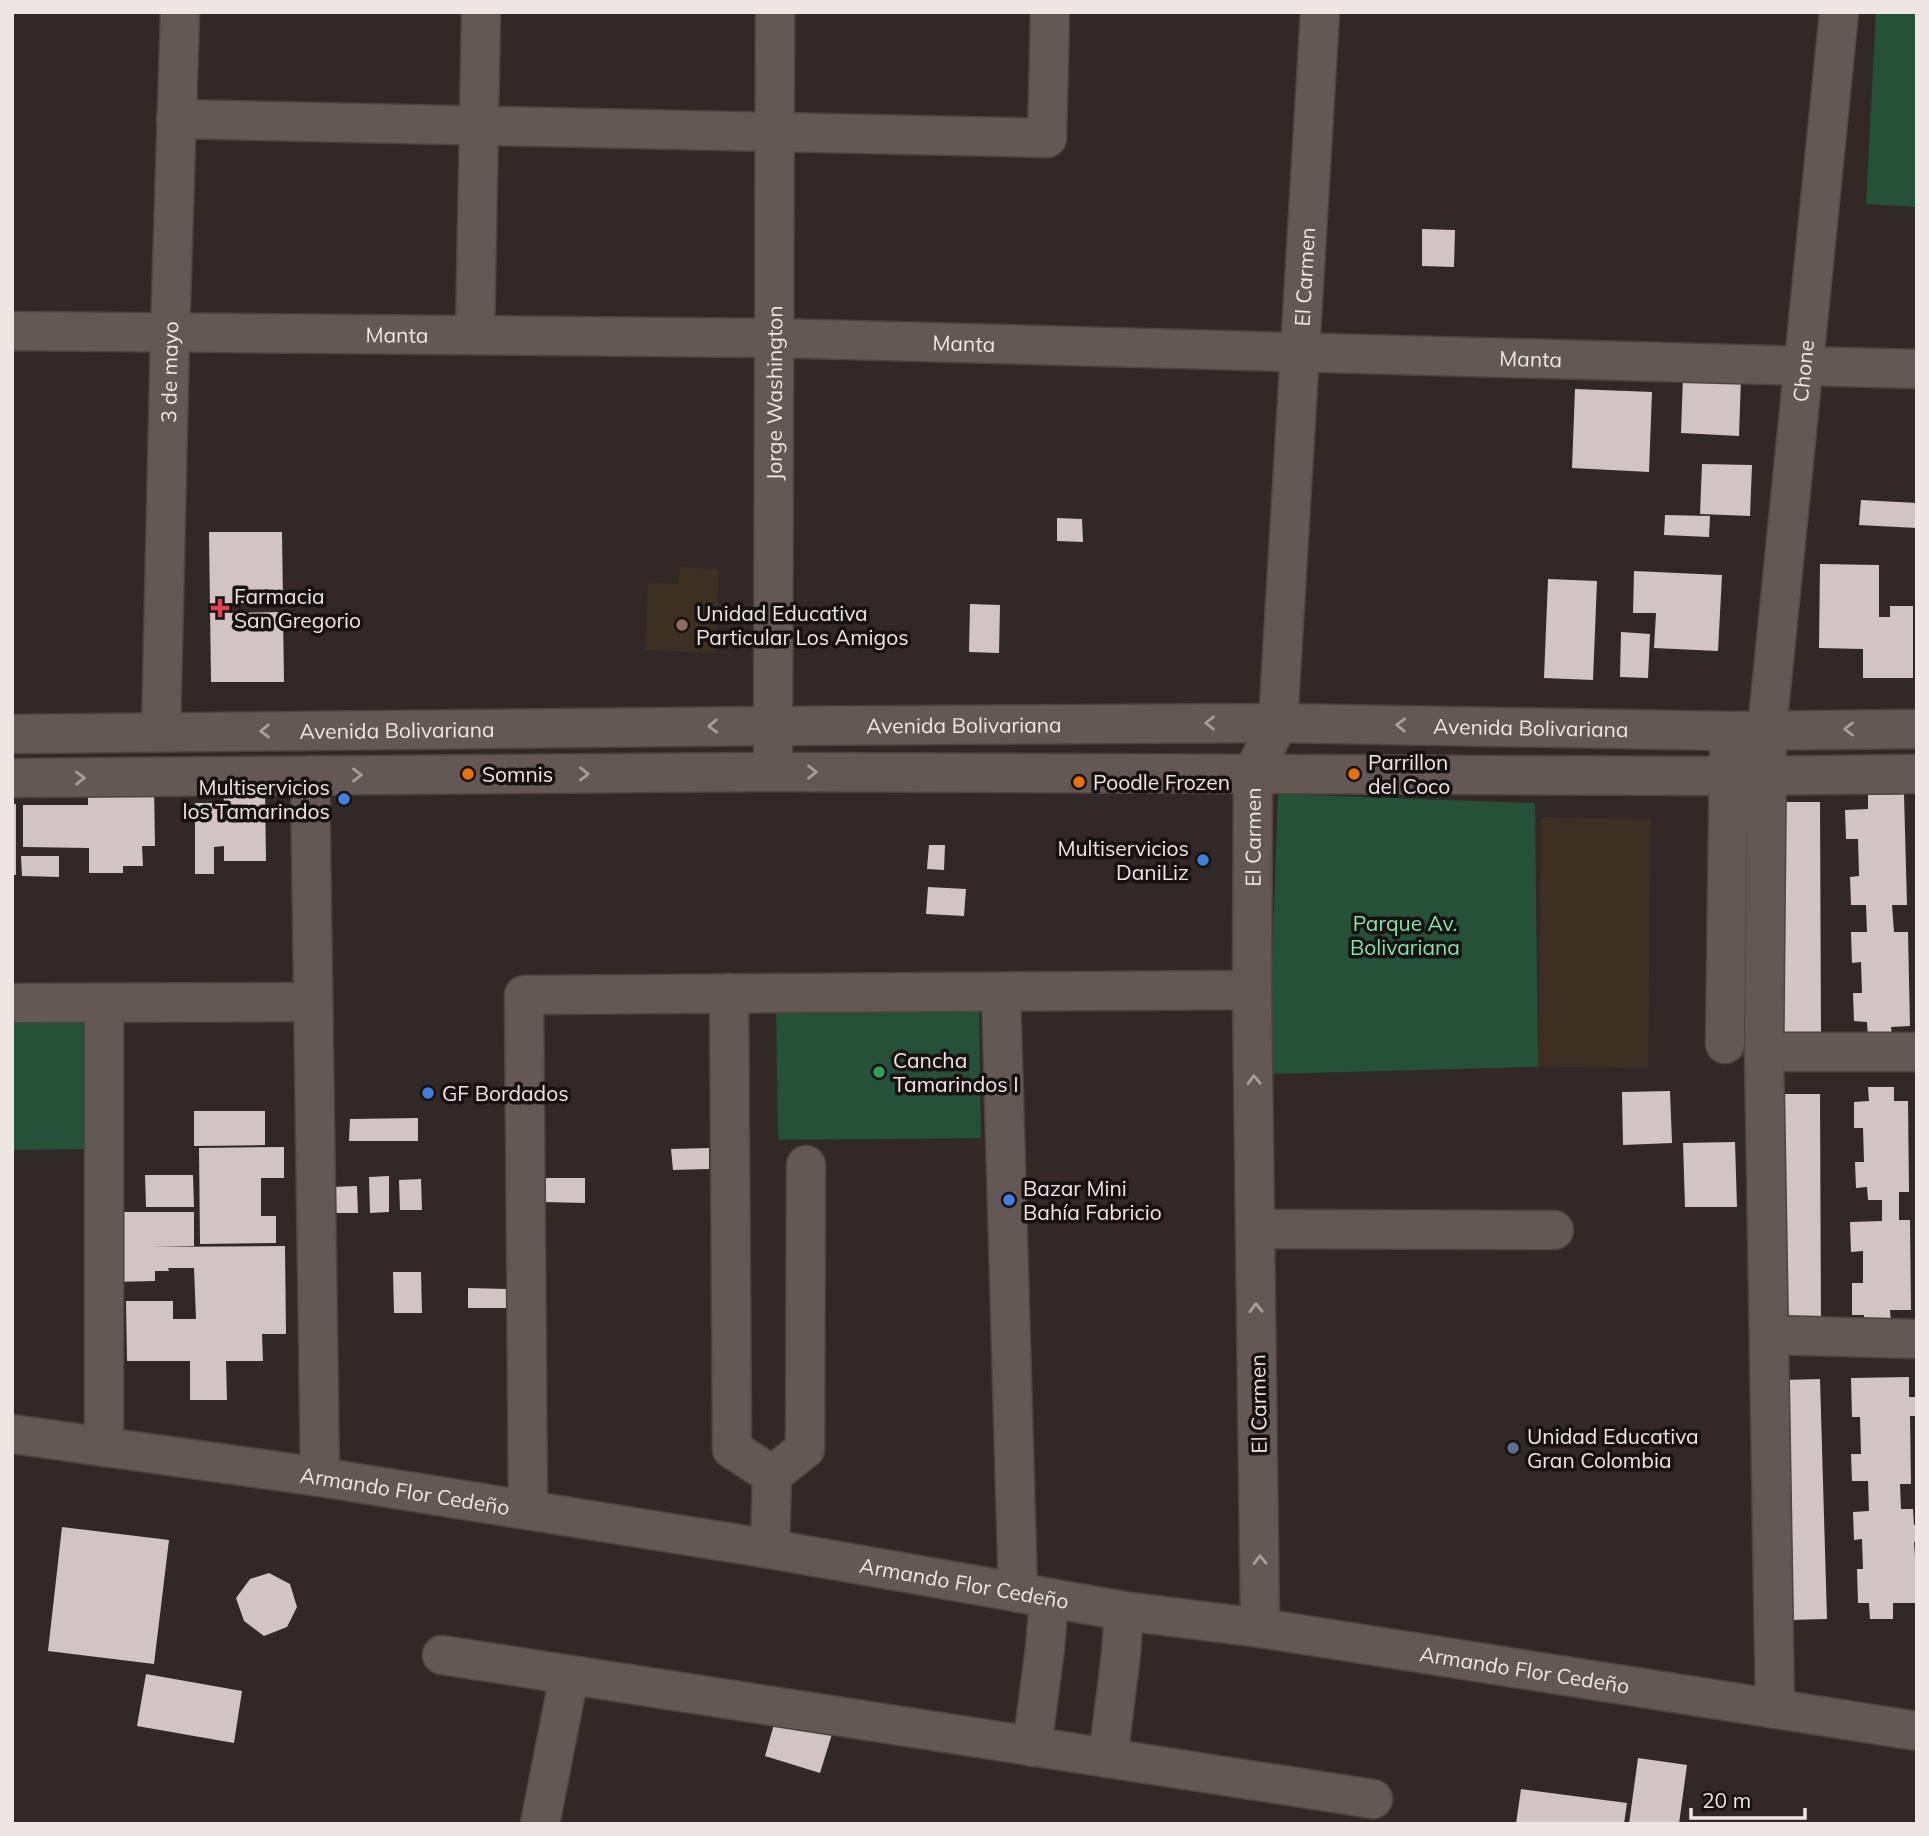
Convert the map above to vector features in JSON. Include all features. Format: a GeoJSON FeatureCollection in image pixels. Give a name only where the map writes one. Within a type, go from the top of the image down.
{"type":"FeatureCollection","features":[{"type":"Feature","properties":{"kind":"street","name":"3 de mayo"},"geometry":{"type":"LineString","coordinates":[[161,732],[180,12]]}},
{"type":"Feature","properties":{"kind":"street"},"geometry":{"type":"LineString","coordinates":[[475,335],[481,12]]}},
{"type":"Feature","properties":{"kind":"street","name":"Jorge Washington"},"geometry":{"type":"LineString","coordinates":[[773,772],[775,12]]}},
{"type":"Feature","properties":{"kind":"street"},"geometry":{"type":"LineString","coordinates":[[176,119],[1047,138],[1049,12]]}},
{"type":"Feature","properties":{"kind":"street","name":"El Carmen"},"geometry":{"type":"LineString","coordinates":[[1260,1628],[1252,990],[1253,773],[1278,723],[1320,12]]}},
{"type":"Feature","properties":{"kind":"street","name":"Chone"},"geometry":{"type":"LineString","coordinates":[[1775,1709],[1764,1052],[1767,730],[1839,12]]}},
{"type":"Feature","properties":{"kind":"street","name":"Manta"},"geometry":{"type":"LineString","coordinates":[[12,331],[774,338],[1917,369]]}},
{"type":"Feature","properties":{"kind":"street","name":"Avenida Bolivariana"},"geometry":{"type":"LineString","coordinates":[[12,734],[1278,723],[1729,731],[1917,729]]}},
{"type":"Feature","properties":{"kind":"street"},"geometry":{"type":"LineString","coordinates":[[1725,1044],[1729,731]]}},
{"type":"Feature","properties":{"kind":"street","name":"Avenida Bolivariana"},"geometry":{"type":"LineString","coordinates":[[12,778],[773,772],[1728,776],[1917,774]]}},
{"type":"Feature","properties":{"kind":"street"},"geometry":{"type":"LineString","coordinates":[[310,775],[320,1477]]}},
{"type":"Feature","properties":{"kind":"street"},"geometry":{"type":"LineString","coordinates":[[528,1510],[524,995],[1252,990]]}},
{"type":"Feature","properties":{"kind":"street"},"geometry":{"type":"LineString","coordinates":[[1001,992],[1034,1596],[1045,1648],[1032,1747]]}},
{"type":"Feature","properties":{"kind":"street"},"geometry":{"type":"LineString","coordinates":[[729,993],[732,1449],[772,1475]]}},
{"type":"Feature","properties":{"kind":"street"},"geometry":{"type":"LineString","coordinates":[[12,1003],[313,1002]]}},
{"type":"Feature","properties":{"kind":"street"},"geometry":{"type":"LineString","coordinates":[[104,1003],[104,1447]]}},
{"type":"Feature","properties":{"kind":"street"},"geometry":{"type":"LineString","coordinates":[[1764,1052],[1917,1052]]}},
{"type":"Feature","properties":{"kind":"street"},"geometry":{"type":"LineString","coordinates":[[772,1475],[805,1449],[806,1165]]}},
{"type":"Feature","properties":{"kind":"street"},"geometry":{"type":"LineString","coordinates":[[1255,1230],[1554,1230]]}},
{"type":"Feature","properties":{"kind":"street"},"geometry":{"type":"LineString","coordinates":[[1769,1335],[1917,1339]]}},
{"type":"Feature","properties":{"kind":"street","name":"Armando Flor Cedeño"},"geometry":{"type":"LineString","coordinates":[[12,1434],[320,1477],[770,1549],[1124,1611],[1260,1628],[1917,1731]]}},
{"type":"Feature","properties":{"kind":"street"},"geometry":{"type":"LineString","coordinates":[[770,1549],[772,1475]]}},
{"type":"Feature","properties":{"kind":"street"},"geometry":{"type":"LineString","coordinates":[[1108,1758],[1124,1611]]}},
{"type":"Feature","properties":{"kind":"street"},"geometry":{"type":"LineString","coordinates":[[442,1655],[1373,1799]]}},
{"type":"Feature","properties":{"kind":"street"},"geometry":{"type":"LineString","coordinates":[[540,1824],[569,1676]]}},
{"type":"Feature","properties":{"kind":"shaded area","name":"Unidad Educativa Particular Los Amigos"},"geometry":{"type":"Polygon","coordinates":[[[680,567],[719,569],[716,653],[645,650],[648,583],[679,584],[680,567]]]}},
{"type":"Feature","properties":{"kind":"shaded area"},"geometry":{"type":"Polygon","coordinates":[[[1541,817],[1651,819],[1648,1068],[1538,1067],[1541,817]]]}},
{"type":"Feature","properties":{"kind":"green space"},"geometry":{"type":"Polygon","coordinates":[[[1876,12],[1917,12],[1917,207],[1866,204],[1876,12]]]}},
{"type":"Feature","properties":{"kind":"green space","name":"Parque Av. Bolivariana"},"geometry":{"type":"Polygon","coordinates":[[[1278,794],[1535,803],[1538,1067],[1268,1074],[1278,794]]]}},
{"type":"Feature","properties":{"kind":"green space","name":"Cancha Tamarindos I"},"geometry":{"type":"Polygon","coordinates":[[[979,1003],[981,1138],[778,1140],[776,1005],[979,1003]]]}},
{"type":"Feature","properties":{"kind":"green space"},"geometry":{"type":"Polygon","coordinates":[[[12,1012],[96,1012],[97,1149],[12,1150],[12,1012]]]}},
{"type":"Feature","properties":{"kind":"building"},"geometry":{"type":"Polygon","coordinates":[[[1422,229],[1455,230],[1454,267],[1422,266],[1422,229]]]}},
{"type":"Feature","properties":{"kind":"building"},"geometry":{"type":"Polygon","coordinates":[[[1683,375],[1741,378],[1739,436],[1681,433],[1683,375]]]}},
{"type":"Feature","properties":{"kind":"building"},"geometry":{"type":"Polygon","coordinates":[[[1575,389],[1652,392],[1649,472],[1572,468],[1575,389]]]}},
{"type":"Feature","properties":{"kind":"building"},"geometry":{"type":"Polygon","coordinates":[[[1702,464],[1752,465],[1750,516],[1700,514],[1702,464]]]}},
{"type":"Feature","properties":{"kind":"building"},"geometry":{"type":"Polygon","coordinates":[[[1861,500],[1917,503],[1917,528],[1859,525],[1861,500]]]}},
{"type":"Feature","properties":{"kind":"building"},"geometry":{"type":"Polygon","coordinates":[[[1665,515],[1710,516],[1709,537],[1664,535],[1665,515]]]}},
{"type":"Feature","properties":{"kind":"building"},"geometry":{"type":"Polygon","coordinates":[[[1057,518],[1082,519],[1083,542],[1057,541],[1057,518]]]}},
{"type":"Feature","properties":{"kind":"building","name":"Farmacia San Gregorio"},"geometry":{"type":"Polygon","coordinates":[[[209,532],[282,532],[283,603],[229,603],[230,613],[283,612],[284,682],[211,682],[209,532]]]}},
{"type":"Feature","properties":{"kind":"building"},"geometry":{"type":"Polygon","coordinates":[[[1820,564],[1879,565],[1879,617],[1890,617],[1890,606],[1913,606],[1913,678],[1863,678],[1863,649],[1819,648],[1820,564]]]}},
{"type":"Feature","properties":{"kind":"building"},"geometry":{"type":"Polygon","coordinates":[[[1634,571],[1722,575],[1718,651],[1654,648],[1656,613],[1633,613],[1634,571]]]}},
{"type":"Feature","properties":{"kind":"building"},"geometry":{"type":"Polygon","coordinates":[[[1548,579],[1597,581],[1593,680],[1544,678],[1548,579]]]}},
{"type":"Feature","properties":{"kind":"building"},"geometry":{"type":"Polygon","coordinates":[[[970,604],[1000,605],[999,653],[969,652],[970,604]]]}},
{"type":"Feature","properties":{"kind":"building"},"geometry":{"type":"Polygon","coordinates":[[[1621,632],[1650,634],[1648,678],[1620,677],[1621,632]]]}},
{"type":"Feature","properties":{"kind":"building"},"geometry":{"type":"Polygon","coordinates":[[[88,785],[154,785],[155,846],[142,846],[143,866],[123,866],[123,873],[89,873],[89,848],[23,847],[23,805],[88,805],[88,785]]]}},
{"type":"Feature","properties":{"kind":"building"},"geometry":{"type":"Polygon","coordinates":[[[223,790],[265,790],[266,861],[224,861],[224,846],[214,847],[214,874],[195,874],[195,803],[224,803],[223,790]]]}},
{"type":"Feature","properties":{"kind":"building"},"geometry":{"type":"Polygon","coordinates":[[[1904,794],[1907,905],[1892,905],[1894,932],[1908,932],[1910,1026],[1891,1027],[1892,1037],[1868,1038],[1867,1022],[1854,1021],[1853,993],[1862,993],[1861,962],[1852,963],[1851,932],[1867,932],[1866,905],[1851,905],[1850,877],[1859,876],[1858,839],[1846,839],[1845,810],[1868,809],[1868,795],[1904,794]]]}},
{"type":"Feature","properties":{"kind":"building"},"geometry":{"type":"Polygon","coordinates":[[[1780,802],[1820,802],[1821,1037],[1781,1037],[1780,802]]]}},
{"type":"Feature","properties":{"kind":"building"},"geometry":{"type":"Polygon","coordinates":[[[12,804],[16,804],[16,875],[12,875],[12,804]]]}},
{"type":"Feature","properties":{"kind":"building"},"geometry":{"type":"Polygon","coordinates":[[[929,845],[945,845],[944,870],[927,869],[929,845]]]}},
{"type":"Feature","properties":{"kind":"building"},"geometry":{"type":"Polygon","coordinates":[[[21,856],[59,856],[59,877],[22,876],[21,856]]]}},
{"type":"Feature","properties":{"kind":"building"},"geometry":{"type":"Polygon","coordinates":[[[928,887],[966,889],[964,916],[926,914],[928,887]]]}},
{"type":"Feature","properties":{"kind":"building"},"geometry":{"type":"Polygon","coordinates":[[[1868,1087],[1894,1087],[1894,1101],[1908,1101],[1909,1192],[1899,1192],[1899,1220],[1910,1220],[1911,1310],[1890,1310],[1891,1325],[1864,1326],[1864,1315],[1852,1315],[1852,1283],[1863,1283],[1863,1251],[1851,1252],[1850,1222],[1882,1221],[1882,1200],[1868,1200],[1867,1187],[1856,1188],[1855,1162],[1864,1162],[1863,1128],[1854,1128],[1854,1102],[1869,1101],[1868,1087]]]}},
{"type":"Feature","properties":{"kind":"building"},"geometry":{"type":"Polygon","coordinates":[[[1670,1091],[1672,1143],[1623,1145],[1622,1092],[1670,1091]]]}},
{"type":"Feature","properties":{"kind":"building"},"geometry":{"type":"Polygon","coordinates":[[[1777,1094],[1820,1094],[1821,1327],[1779,1327],[1777,1094]]]}},
{"type":"Feature","properties":{"kind":"building"},"geometry":{"type":"Polygon","coordinates":[[[194,1111],[265,1111],[265,1145],[194,1146],[194,1111]]]}},
{"type":"Feature","properties":{"kind":"building"},"geometry":{"type":"Polygon","coordinates":[[[418,1118],[418,1141],[349,1141],[350,1119],[418,1118]]]}},
{"type":"Feature","properties":{"kind":"building"},"geometry":{"type":"Polygon","coordinates":[[[1735,1142],[1737,1207],[1685,1207],[1683,1143],[1735,1142]]]}},
{"type":"Feature","properties":{"kind":"building"},"geometry":{"type":"Polygon","coordinates":[[[284,1147],[284,1178],[261,1178],[261,1216],[276,1216],[276,1243],[200,1244],[199,1148],[284,1147]]]}},
{"type":"Feature","properties":{"kind":"building"},"geometry":{"type":"Polygon","coordinates":[[[709,1148],[709,1169],[673,1170],[671,1149],[709,1148]]]}},
{"type":"Feature","properties":{"kind":"building"},"geometry":{"type":"Polygon","coordinates":[[[145,1175],[193,1175],[194,1207],[146,1207],[145,1175]]]}},
{"type":"Feature","properties":{"kind":"building"},"geometry":{"type":"Polygon","coordinates":[[[389,1176],[389,1212],[370,1213],[369,1177],[389,1176]]]}},
{"type":"Feature","properties":{"kind":"building"},"geometry":{"type":"Polygon","coordinates":[[[543,1178],[585,1178],[585,1203],[543,1202],[543,1178]]]}},
{"type":"Feature","properties":{"kind":"building"},"geometry":{"type":"Polygon","coordinates":[[[421,1179],[422,1210],[400,1210],[399,1180],[421,1179]]]}},
{"type":"Feature","properties":{"kind":"building"},"geometry":{"type":"Polygon","coordinates":[[[357,1186],[358,1213],[333,1213],[332,1187],[357,1186]]]}},
{"type":"Feature","properties":{"kind":"building"},"geometry":{"type":"Polygon","coordinates":[[[99,1212],[194,1212],[194,1246],[151,1247],[285,1246],[286,1334],[262,1334],[263,1361],[226,1361],[227,1400],[190,1400],[190,1361],[127,1361],[126,1301],[173,1301],[173,1319],[196,1319],[194,1268],[155,1271],[155,1281],[112,1282],[99,1212]]]}},
{"type":"Feature","properties":{"kind":"building"},"geometry":{"type":"Polygon","coordinates":[[[393,1272],[421,1272],[422,1313],[394,1313],[393,1272]]]}},
{"type":"Feature","properties":{"kind":"building"},"geometry":{"type":"Polygon","coordinates":[[[468,1288],[507,1289],[507,1308],[468,1308],[468,1288]]]}},
{"type":"Feature","properties":{"kind":"building"},"geometry":{"type":"Polygon","coordinates":[[[1909,1377],[1909,1397],[1917,1397],[1917,1416],[1910,1416],[1911,1484],[1900,1484],[1901,1509],[1913,1509],[1914,1525],[1917,1525],[1917,1542],[1914,1542],[1917,1557],[1915,1603],[1893,1603],[1893,1619],[1870,1619],[1869,1603],[1858,1603],[1857,1569],[1863,1569],[1862,1539],[1854,1540],[1853,1512],[1869,1511],[1868,1481],[1852,1481],[1851,1454],[1861,1454],[1860,1417],[1852,1417],[1851,1378],[1909,1377]]]}},
{"type":"Feature","properties":{"kind":"building"},"geometry":{"type":"Polygon","coordinates":[[[1820,1379],[1827,1619],[1789,1620],[1782,1380],[1820,1379]]]}},
{"type":"Feature","properties":{"kind":"building"},"geometry":{"type":"Polygon","coordinates":[[[62,1527],[169,1540],[154,1664],[48,1651],[62,1527]]]}},
{"type":"Feature","properties":{"kind":"building"},"geometry":{"type":"Polygon","coordinates":[[[269,1573],[290,1584],[297,1607],[287,1627],[264,1636],[244,1621],[236,1598],[250,1579],[269,1573]]]}},
{"type":"Feature","properties":{"kind":"building"},"geometry":{"type":"Polygon","coordinates":[[[146,1674],[242,1691],[234,1743],[137,1726],[146,1674]]]}},
{"type":"Feature","properties":{"kind":"building"},"geometry":{"type":"Polygon","coordinates":[[[776,1717],[832,1734],[820,1773],[765,1756],[776,1717]]]}},
{"type":"Feature","properties":{"kind":"building"},"geometry":{"type":"Polygon","coordinates":[[[1638,1758],[1687,1765],[1679,1824],[1629,1824],[1638,1758]]]}},
{"type":"Feature","properties":{"kind":"building"},"geometry":{"type":"Polygon","coordinates":[[[1521,1789],[1627,1803],[1624,1824],[1516,1824],[1521,1789]]]}},
{"type":"Feature","properties":{"kind":"place","name":"Farmacia San Gregorio"},"geometry":{"type":"Point","coordinates":[220,608]}},
{"type":"Feature","properties":{"kind":"place","name":"Unidad Educativa Particular Los Amigos"},"geometry":{"type":"Point","coordinates":[682,625]}},
{"type":"Feature","properties":{"kind":"place","name":"Somnis"},"geometry":{"type":"Point","coordinates":[468,774]}},
{"type":"Feature","properties":{"kind":"place","name":"Parrillon del Coco"},"geometry":{"type":"Point","coordinates":[1354,774]}},
{"type":"Feature","properties":{"kind":"place","name":"Poodle Frozen"},"geometry":{"type":"Point","coordinates":[1079,782]}},
{"type":"Feature","properties":{"kind":"place","name":"Multiservicios los Tamarindos"},"geometry":{"type":"Point","coordinates":[344,799]}},
{"type":"Feature","properties":{"kind":"place","name":"Multiservicios DaniLiz"},"geometry":{"type":"Point","coordinates":[1203,860]}},
{"type":"Feature","properties":{"kind":"place","name":"Cancha Tamarindos I"},"geometry":{"type":"Point","coordinates":[879,1072]}},
{"type":"Feature","properties":{"kind":"place","name":"GF Bordados"},"geometry":{"type":"Point","coordinates":[428,1093]}},
{"type":"Feature","properties":{"kind":"place","name":"Bazar Mini Bahía Fabricio"},"geometry":{"type":"Point","coordinates":[1009,1200]}},
{"type":"Feature","properties":{"kind":"place","name":"Unidad Educativa Gran Colombia"},"geometry":{"type":"Point","coordinates":[1513,1448]}}]}
